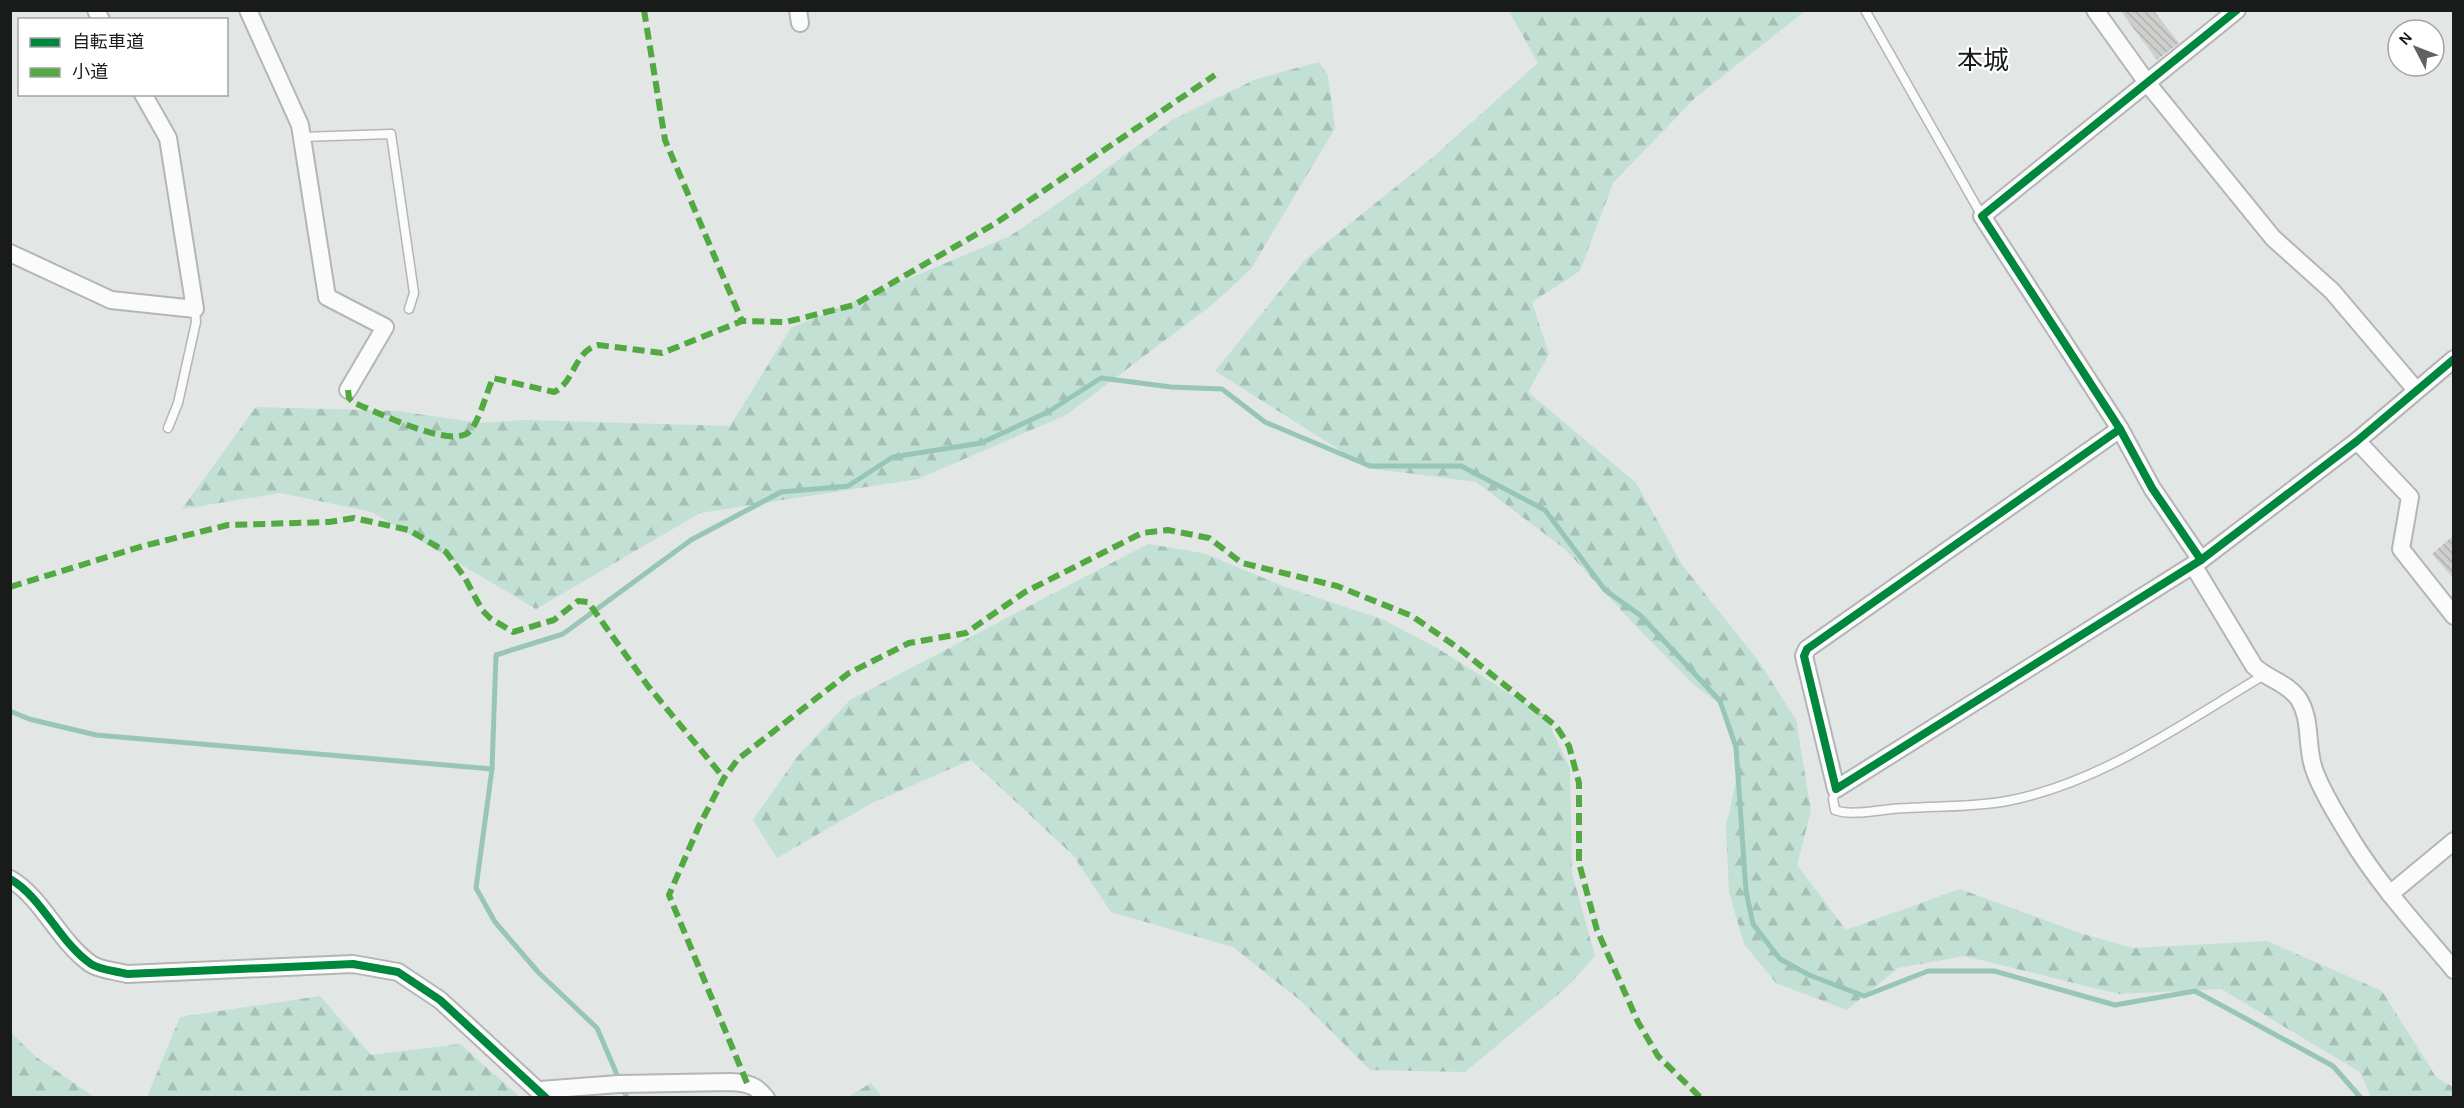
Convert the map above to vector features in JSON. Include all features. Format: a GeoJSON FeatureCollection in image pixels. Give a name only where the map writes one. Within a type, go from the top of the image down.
{"type":"FeatureCollection","features":[{"type":"Feature","properties":{"kind":"street"},"geometry":{"type":"LineString","coordinates":[[248,10],[300,125],[327,297],[385,327],[348,390]]}},
{"type":"Feature","properties":{"kind":"street"},"geometry":{"type":"LineString","coordinates":[[2095,10],[2148,84],[2273,238],[2332,291],[2416,390]]}},
{"type":"Feature","properties":{"kind":"street"},"geometry":{"type":"LineString","coordinates":[[2237,10],[1982,216],[2120,429],[2254,666],[2264,675],[2285,685],[2297,696],[2306,713],[2315,772],[2350,838],[2390,894],[2454,970]]}},
{"type":"Feature","properties":{"kind":"street"},"geometry":{"type":"LineString","coordinates":[[10,254],[111,300],[195,309],[168,138],[144,96]]}},
{"type":"Feature","properties":{"kind":"street"},"geometry":{"type":"LineString","coordinates":[[2120,429],[1807,649],[1804,656],[1836,789],[2197,563],[2357,441],[2454,359]]}},
{"type":"Feature","properties":{"kind":"street"},"geometry":{"type":"LineString","coordinates":[[2357,441],[2410,497],[2401,549],[2454,616]]}},
{"type":"Feature","properties":{"kind":"street"},"geometry":{"type":"LineString","coordinates":[[2390,894],[2454,841]]}},
{"type":"Feature","properties":{"kind":"street"},"geometry":{"type":"LineString","coordinates":[[10,879],[20,885],[60,935],[92,965],[127,974],[353,964],[398,972],[440,1000],[543,1094],[619,1084],[732,1082],[747,1083],[758,1088],[766,1098]]}},
{"type":"Feature","properties":{"kind":"lane"},"geometry":{"type":"LineString","coordinates":[[1865,10],[1982,216]]}},
{"type":"Feature","properties":{"kind":"lane"},"geometry":{"type":"LineString","coordinates":[[303,137],[391,134],[414,293],[409,309]]}},
{"type":"Feature","properties":{"kind":"lane"},"geometry":{"type":"LineString","coordinates":[[168,428],[177,403],[196,322],[195,309]]}},
{"type":"Feature","properties":{"kind":"lane"},"geometry":{"type":"LineString","coordinates":[[1836,789],[1833,800],[1835,810],[1845,814],[1876,809],[2007,801],[2076,781],[2112,765],[2264,675]]}},
{"type":"Feature","properties":{"kind":"green space"},"geometry":{"type":"Polygon","coordinates":[[[1509,11],[1805,11],[1695,98],[1613,183],[1580,271],[1532,302],[1549,354],[1528,392],[1636,483],[1683,566],[1760,663],[1796,720],[1811,811],[1797,865],[1846,930],[1960,889],[2080,933],[2133,948],[2267,941],[2382,991],[2436,1077],[2453,1087],[2453,1097],[2371,1097],[2360,1072],[2221,989],[2119,994],[1964,956],[1898,968],[1847,1010],[1776,983],[1744,944],[1729,892],[1726,827],[1738,772],[1725,708],[1694,685],[1565,549],[1476,482],[1368,468],[1215,371],[1306,259],[1433,157],[1538,63],[1509,11]]]}},
{"type":"Feature","properties":{"kind":"green space"},"geometry":{"type":"Polygon","coordinates":[[[1319,62],[1328,76],[1335,128],[1251,269],[1213,304],[1066,415],[918,479],[700,513],[536,609],[372,512],[280,493],[182,509],[256,407],[398,411],[479,423],[525,420],[730,426],[791,328],[1010,236],[1083,186],[1172,120],[1256,79],[1319,62]]]}},
{"type":"Feature","properties":{"kind":"green space"},"geometry":{"type":"Polygon","coordinates":[[[1148,544],[1203,553],[1285,587],[1384,620],[1437,648],[1545,716],[1570,768],[1572,873],[1595,956],[1567,987],[1465,1072],[1370,1070],[1301,1001],[1233,947],[1111,912],[1073,855],[971,760],[872,803],[777,858],[753,820],[797,757],[850,700],[1148,544]]]}},
{"type":"Feature","properties":{"kind":"green space"},"geometry":{"type":"Polygon","coordinates":[[[320,996],[371,1055],[460,1044],[520,1097],[147,1097],[180,1017],[320,996]]]}},
{"type":"Feature","properties":{"kind":"green space"},"geometry":{"type":"Polygon","coordinates":[[[11,1033],[35,1056],[94,1097],[11,1097],[11,1033]]]}},
{"type":"Feature","properties":{"kind":"green space"},"geometry":{"type":"Polygon","coordinates":[[[871,1083],[882,1097],[848,1097],[871,1083]]]}},
{"type":"Feature","properties":{"kind":"building"},"geometry":{"type":"Polygon","coordinates":[[[2120,10],[2153,10],[2179,43],[2157,60],[2120,10]]]}},
{"type":"Feature","properties":{"kind":"building"},"geometry":{"type":"Polygon","coordinates":[[[2454,535],[2454,579],[2432,554],[2454,535]]]}},
{"type":"Feature","properties":{"kind":"waterway"},"geometry":{"type":"LineString","coordinates":[[627,1098],[597,1028],[539,973],[495,922],[476,888],[492,769],[496,655],[563,634],[691,540],[781,492],[848,486],[893,457],[981,443],[1048,412],[1101,378],[1171,387],[1222,389],[1265,422],[1370,466],[1461,466],[1545,510],[1605,590],[1641,616],[1720,701],[1736,747],[1746,891],[1753,924],[1780,959],[1809,975],[1864,996],[1928,971],[1994,971],[2115,1005],[2195,991],[2333,1066],[2361,1098]]}},
{"type":"Feature","properties":{"kind":"waterway"},"geometry":{"type":"LineString","coordinates":[[10,711],[29,719],[96,735],[492,769]]}},
{"type":"Feature","properties":{"kind":"marked path"},"geometry":{"type":"LineString","coordinates":[[644,10],[665,140],[742,321]]}},
{"type":"Feature","properties":{"kind":"marked path"},"geometry":{"type":"LineString","coordinates":[[348,390],[349,398],[354,403],[396,421],[433,433],[449,436],[462,435],[471,430],[475,424],[493,378],[554,392],[566,381],[584,353],[598,345],[662,353],[742,321],[786,322],[854,305],[996,223],[1215,75]]}},
{"type":"Feature","properties":{"kind":"marked path"},"geometry":{"type":"LineString","coordinates":[[10,587],[143,546],[228,525],[329,522],[354,518],[409,530],[446,552],[465,578],[482,610],[490,618],[513,632],[554,620],[578,601],[588,602],[648,686],[724,778]]}},
{"type":"Feature","properties":{"kind":"marked path"},"geometry":{"type":"LineString","coordinates":[[747,1083],[669,895],[699,826],[724,778],[738,759],[849,673],[909,643],[966,633],[1025,592],[1142,533],[1168,530],[1209,538],[1242,563],[1337,586],[1412,616],[1461,650],[1556,726],[1569,746],[1579,783],[1579,863],[1597,930],[1638,1022],[1658,1056],[1701,1098]]}},
{"type":"Feature","properties":{"kind":"cycle path"},"geometry":{"type":"LineString","coordinates":[[2201,560],[2152,488],[2120,429],[1982,216],[2237,10]]}},
{"type":"Feature","properties":{"kind":"cycle path"},"geometry":{"type":"LineString","coordinates":[[2120,429],[1807,649],[1804,656],[1836,789],[2201,560],[2357,441],[2454,359]]}},
{"type":"Feature","properties":{"kind":"cycle path"},"geometry":{"type":"LineString","coordinates":[[10,879],[32,897],[80,955],[91,964],[103,969],[127,974],[353,964],[398,972],[440,1000],[546,1098]]}},
{"type":"Feature","properties":{"kind":"district","name":"本城"},"geometry":{"type":"Point","coordinates":[1983,60]}}]}
